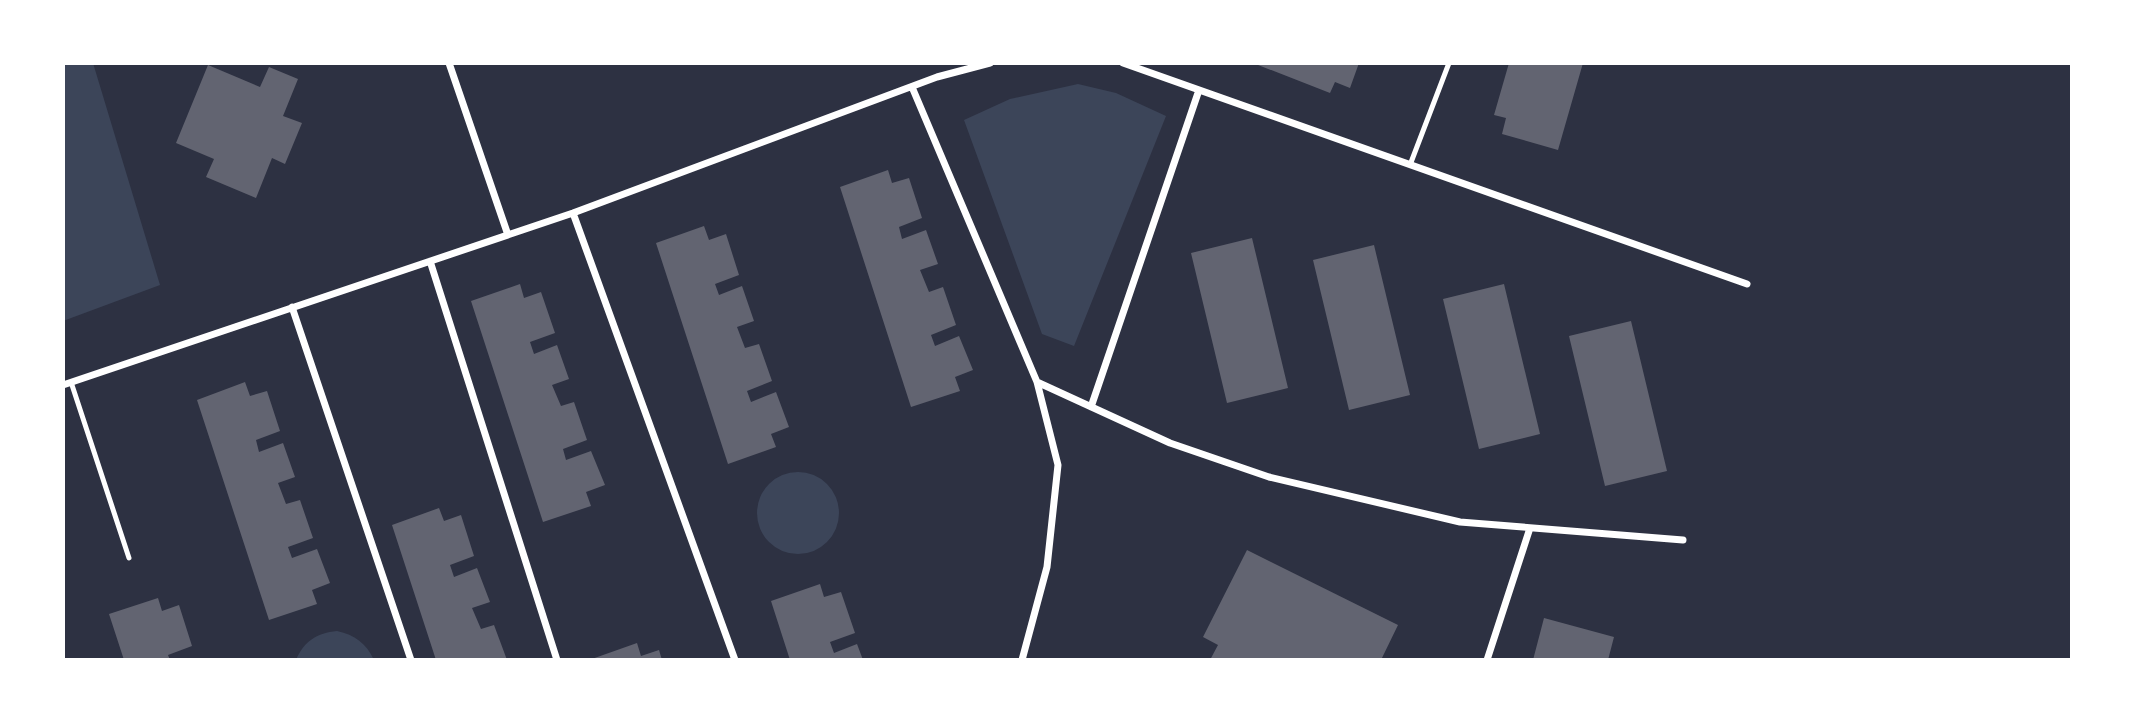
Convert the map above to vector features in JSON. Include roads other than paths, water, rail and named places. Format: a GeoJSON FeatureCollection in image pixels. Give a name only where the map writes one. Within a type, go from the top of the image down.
{"type":"FeatureCollection","features":[{"type":"Feature","properties":{"kind":"street"},"geometry":{"type":"LineString","coordinates":[[449,63],[508,235]]}},
{"type":"Feature","properties":{"kind":"street"},"geometry":{"type":"LineString","coordinates":[[67,383],[573,213],[937,77],[990,63]]}},
{"type":"Feature","properties":{"kind":"street"},"geometry":{"type":"LineString","coordinates":[[1124,63],[1747,284]]}},
{"type":"Feature","properties":{"kind":"street"},"geometry":{"type":"LineString","coordinates":[[912,87],[1037,383],[1058,465],[1047,567],[1023,660]]}},
{"type":"Feature","properties":{"kind":"street"},"geometry":{"type":"LineString","coordinates":[[1091,407],[1199,90]]}},
{"type":"Feature","properties":{"kind":"street"},"geometry":{"type":"LineString","coordinates":[[573,213],[735,660]]}},
{"type":"Feature","properties":{"kind":"street"},"geometry":{"type":"LineString","coordinates":[[430,261],[556,660]]}},
{"type":"Feature","properties":{"kind":"street"},"geometry":{"type":"LineString","coordinates":[[292,307],[411,660]]}},
{"type":"Feature","properties":{"kind":"street"},"geometry":{"type":"LineString","coordinates":[[1037,383],[1170,443],[1269,477],[1460,522],[1682,540]]}},
{"type":"Feature","properties":{"kind":"street"},"geometry":{"type":"LineString","coordinates":[[1487,660],[1530,528]]}},
{"type":"Feature","properties":{"kind":"lane"},"geometry":{"type":"LineString","coordinates":[[1410,164],[1449,63]]}},
{"type":"Feature","properties":{"kind":"lane"},"geometry":{"type":"LineString","coordinates":[[67,383],[129,558]]}}]}
